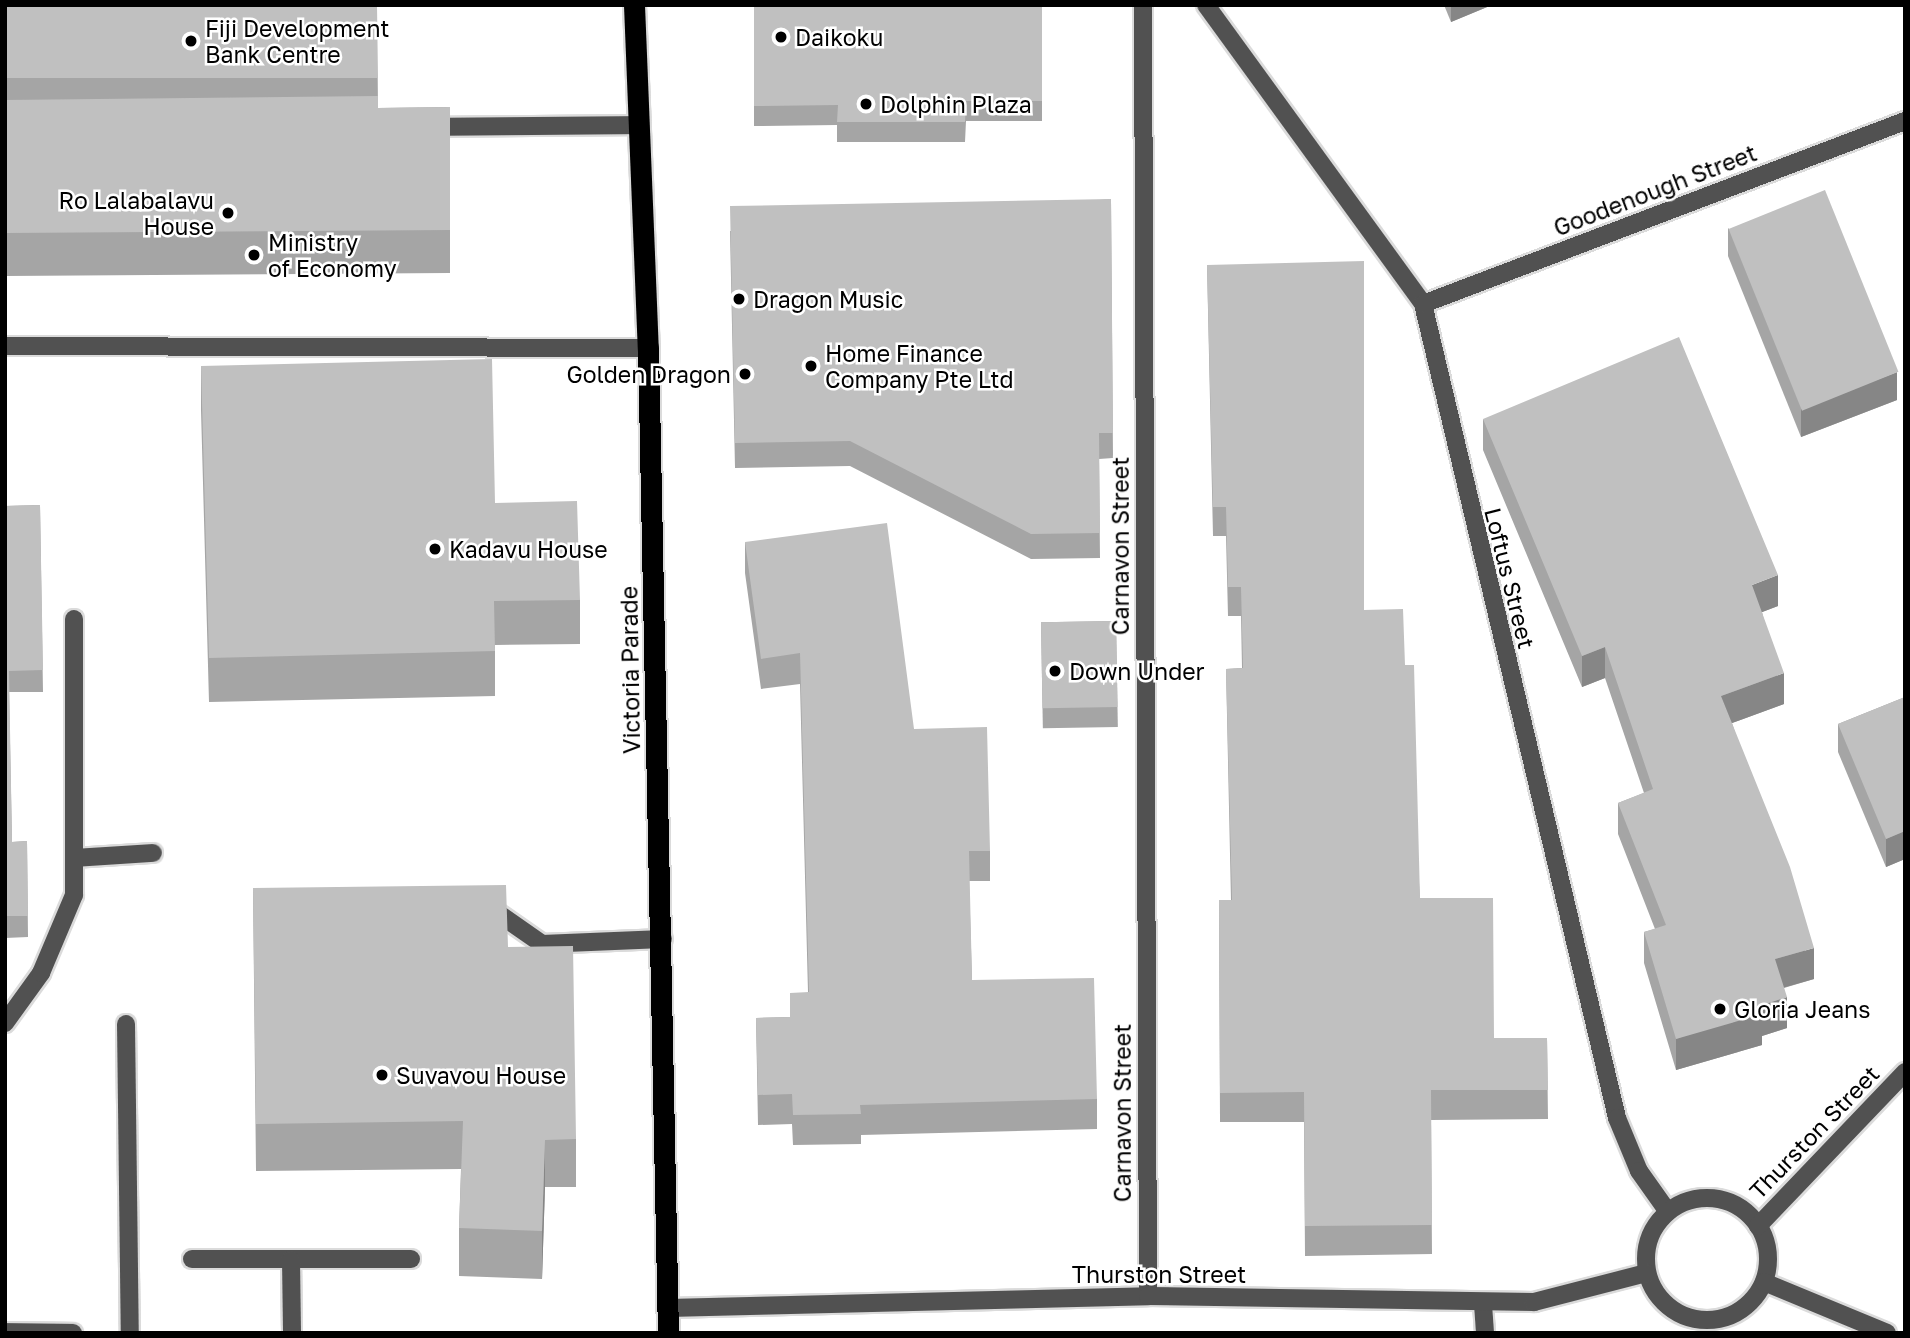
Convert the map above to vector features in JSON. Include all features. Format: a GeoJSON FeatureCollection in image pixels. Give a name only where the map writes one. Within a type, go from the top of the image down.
{"type":"FeatureCollection","features":[{"type":"Feature","properties":{"kind":"highway","name":"Victoria Parade"},"geometry":{"type":"LineString","coordinates":[[634,5],[648,348],[663,939],[668,1333]]}},
{"type":"Feature","properties":{"kind":"street","name":"Carnavon Street"},"geometry":{"type":"LineString","coordinates":[[1143,5],[1148,1296]]}},
{"type":"Feature","properties":{"kind":"street","name":"Loftus Street"},"geometry":{"type":"LineString","coordinates":[[1206,5],[1423,304],[1617,1118],[1639,1171],[1668,1212]]}},
{"type":"Feature","properties":{"kind":"street","name":"Goodenough Street"},"geometry":{"type":"LineString","coordinates":[[1423,304],[1905,121]]}},
{"type":"Feature","properties":{"kind":"street"},"geometry":{"type":"LineString","coordinates":[[405,128],[639,125]]}},
{"type":"Feature","properties":{"kind":"street"},"geometry":{"type":"LineString","coordinates":[[5,346],[648,348]]}},
{"type":"Feature","properties":{"kind":"street"},"geometry":{"type":"LineString","coordinates":[[5,1023],[41,973],[74,895],[74,619]]}},
{"type":"Feature","properties":{"kind":"street"},"geometry":{"type":"LineString","coordinates":[[75,858],[153,853]]}},
{"type":"Feature","properties":{"kind":"street"},"geometry":{"type":"LineString","coordinates":[[484,903],[542,944],[663,939]]}},
{"type":"Feature","properties":{"kind":"street"},"geometry":{"type":"LineString","coordinates":[[127,1024],[130,1333]]}},
{"type":"Feature","properties":{"kind":"street","name":"Thurston Street"},"geometry":{"type":"LineString","coordinates":[[1758,1226],[1905,1072]]}},
{"type":"Feature","properties":{"kind":"street"},"geometry":{"type":"LineString","coordinates":[[1710,1198],[1746,1212],[1758,1226],[1768,1263],[1764,1282],[1735,1314],[1691,1319],[1655,1294],[1646,1273],[1645,1251],[1668,1212],[1710,1198]]}},
{"type":"Feature","properties":{"kind":"street"},"geometry":{"type":"LineString","coordinates":[[192,1259],[411,1259]]}},
{"type":"Feature","properties":{"kind":"street"},"geometry":{"type":"LineString","coordinates":[[291,1260],[292,1333]]}},
{"type":"Feature","properties":{"kind":"street","name":"Thurston Street"},"geometry":{"type":"LineString","coordinates":[[668,1308],[1148,1296],[1483,1304],[1572,1297],[1646,1273]]}},
{"type":"Feature","properties":{"kind":"street"},"geometry":{"type":"LineString","coordinates":[[1764,1282],[1887,1333]]}},
{"type":"Feature","properties":{"kind":"street"},"geometry":{"type":"LineString","coordinates":[[1483,1304],[1485,1333]]}},
{"type":"Feature","properties":{"kind":"street"},"geometry":{"type":"LineString","coordinates":[[5,1332],[73,1333]]}},
{"type":"Feature","properties":{"kind":"building","name":"Fiji Development Bank Centre"},"geometry":{"type":"Polygon","coordinates":[[[5,5],[377,5],[377,78],[5,78],[5,5]]]}},
{"type":"Feature","properties":{"kind":"building"},"geometry":{"type":"Polygon","coordinates":[[[754,5],[1042,5],[1042,101],[966,101],[965,122],[837,122],[838,105],[754,106],[754,5]]]}},
{"type":"Feature","properties":{"kind":"building","name":"Ro Lalabalavu House"},"geometry":{"type":"Polygon","coordinates":[[[378,96],[378,108],[450,107],[450,230],[5,233],[5,100],[378,96]]]}},
{"type":"Feature","properties":{"kind":"building"},"geometry":{"type":"Polygon","coordinates":[[[1825,190],[1898,372],[1802,411],[1729,229],[1825,190]]]}},
{"type":"Feature","properties":{"kind":"building"},"geometry":{"type":"Polygon","coordinates":[[[1111,199],[1113,433],[1099,433],[1100,533],[1031,534],[850,441],[735,443],[730,206],[1111,199]]]}},
{"type":"Feature","properties":{"kind":"building"},"geometry":{"type":"Polygon","coordinates":[[[1364,261],[1364,610],[1403,609],[1405,665],[1414,665],[1420,898],[1493,898],[1494,1038],[1547,1038],[1548,1090],[1431,1090],[1432,1225],[1305,1226],[1304,1092],[1220,1093],[1219,900],[1232,900],[1226,669],[1243,668],[1241,587],[1228,587],[1226,507],[1213,507],[1207,265],[1364,261]]]}},
{"type":"Feature","properties":{"kind":"building"},"geometry":{"type":"Polygon","coordinates":[[[1679,337],[1778,575],[1752,585],[1784,673],[1721,696],[1790,867],[1814,948],[1775,959],[1787,997],[1759,1006],[1762,1014],[1676,1039],[1644,932],[1666,925],[1618,803],[1653,789],[1605,647],[1582,656],[1483,419],[1679,337]]]}},
{"type":"Feature","properties":{"kind":"building"},"geometry":{"type":"Polygon","coordinates":[[[492,359],[495,503],[577,501],[580,600],[494,601],[495,651],[209,658],[201,366],[492,359]]]}},
{"type":"Feature","properties":{"kind":"building"},"geometry":{"type":"Polygon","coordinates":[[[40,505],[43,670],[9,671],[12,842],[27,841],[28,916],[5,916],[5,506],[40,505]]]}},
{"type":"Feature","properties":{"kind":"building"},"geometry":{"type":"Polygon","coordinates":[[[887,523],[914,729],[987,727],[990,851],[969,851],[972,980],[1094,978],[1097,1099],[860,1105],[861,1114],[793,1115],[792,1094],[758,1095],[756,1018],[790,1017],[790,993],[809,992],[800,653],[761,659],[745,542],[887,523]]]}},
{"type":"Feature","properties":{"kind":"building"},"geometry":{"type":"Polygon","coordinates":[[[1116,621],[1118,707],[1043,708],[1041,622],[1116,621]]]}},
{"type":"Feature","properties":{"kind":"building"},"geometry":{"type":"Polygon","coordinates":[[[1905,697],[1905,831],[1886,839],[1838,724],[1905,697]]]}},
{"type":"Feature","properties":{"kind":"building","name":"Suvavou House"},"geometry":{"type":"Polygon","coordinates":[[[506,885],[508,947],[573,946],[576,1139],[545,1140],[542,1231],[459,1228],[463,1121],[256,1124],[253,888],[506,885]]]}},
{"type":"Feature","properties":{"kind":"place","name":"Daikoku"},"geometry":{"type":"Point","coordinates":[781,37]}},
{"type":"Feature","properties":{"kind":"place","name":"Fiji Development Bank Centre"},"geometry":{"type":"Point","coordinates":[191,41]}},
{"type":"Feature","properties":{"kind":"place","name":"Dolphin Plaza"},"geometry":{"type":"Point","coordinates":[866,104]}},
{"type":"Feature","properties":{"kind":"place","name":"Ro Lalabalavu House"},"geometry":{"type":"Point","coordinates":[228,213]}},
{"type":"Feature","properties":{"kind":"place","name":"Ministry of Economy"},"geometry":{"type":"Point","coordinates":[254,255]}},
{"type":"Feature","properties":{"kind":"place","name":"Dragon Music"},"geometry":{"type":"Point","coordinates":[739,299]}},
{"type":"Feature","properties":{"kind":"place","name":"Home Finance Company Pte Ltd"},"geometry":{"type":"Point","coordinates":[811,366]}},
{"type":"Feature","properties":{"kind":"place","name":"Golden Dragon"},"geometry":{"type":"Point","coordinates":[745,374]}},
{"type":"Feature","properties":{"kind":"place","name":"Kadavu House"},"geometry":{"type":"Point","coordinates":[435,549]}},
{"type":"Feature","properties":{"kind":"place","name":"Down Under"},"geometry":{"type":"Point","coordinates":[1055,671]}},
{"type":"Feature","properties":{"kind":"place","name":"Gloria Jeans"},"geometry":{"type":"Point","coordinates":[1720,1009]}},
{"type":"Feature","properties":{"kind":"place","name":"Suvavou House"},"geometry":{"type":"Point","coordinates":[382,1075]}}]}
